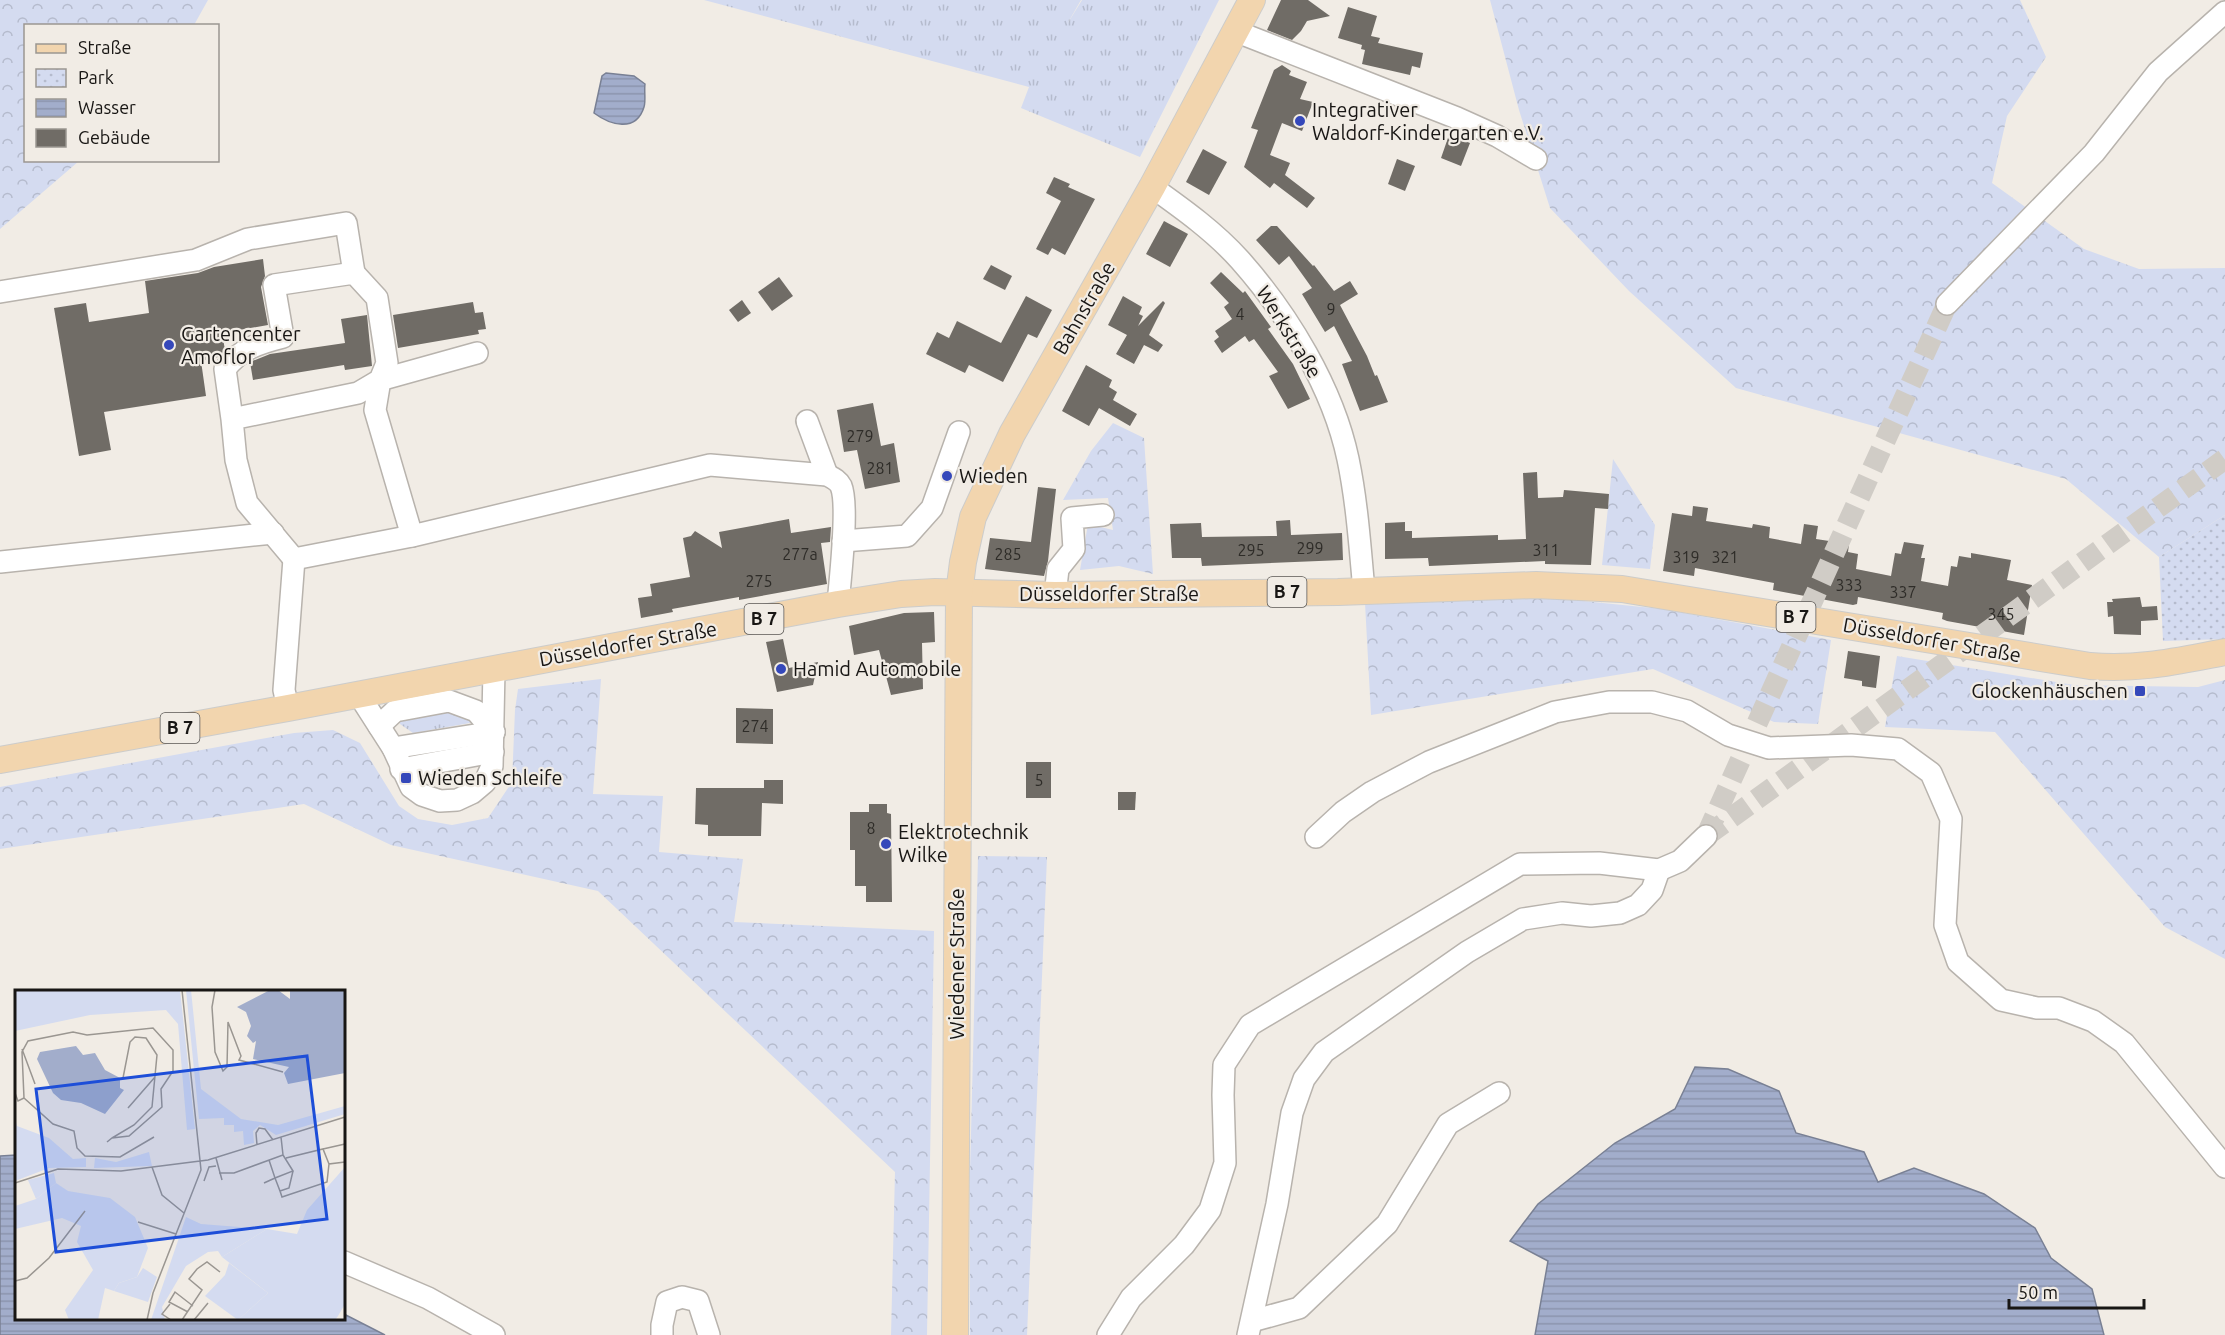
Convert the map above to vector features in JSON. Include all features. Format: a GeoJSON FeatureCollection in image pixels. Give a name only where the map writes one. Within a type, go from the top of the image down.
{"type":"FeatureCollection","features":[{"type":"Feature","properties":{"kind":"main road","name":"Bahnstraße"},"geometry":{"type":"LineString","coordinates":[[959,593],[973,517],[1012,434],[1152,187],[1252,0]]}},
{"type":"Feature","properties":{"kind":"main road","name":"Düsseldorfer Straße"},"geometry":{"type":"LineString","coordinates":[[0,760],[901,594],[1055,596],[1364,591],[1536,585],[1622,588],[2090,666],[2122,668],[2150,666],[2225,652]]}},
{"type":"Feature","properties":{"kind":"main road","name":"Wiedener Straße"},"geometry":{"type":"LineString","coordinates":[[955,1335],[959,593]]}},
{"type":"Feature","properties":{"kind":"street"},"geometry":{"type":"LineString","coordinates":[[1947,304],[2094,153],[2158,72],[2225,12]]}},
{"type":"Feature","properties":{"kind":"street"},"geometry":{"type":"LineString","coordinates":[[1235,31],[1457,118],[1497,136],[1536,159]]}},
{"type":"Feature","properties":{"kind":"street","name":"Werkstraße"},"geometry":{"type":"LineString","coordinates":[[1152,187],[1186,211],[1239,259],[1278,309],[1310,358],[1335,416],[1348,457],[1356,504],[1364,591]]}},
{"type":"Feature","properties":{"kind":"street"},"geometry":{"type":"LineString","coordinates":[[0,292],[196,260],[248,238],[346,224],[354,273],[377,298],[387,363],[380,380],[375,410],[412,536]]}},
{"type":"Feature","properties":{"kind":"street"},"geometry":{"type":"LineString","coordinates":[[288,708],[284,690],[294,559],[247,503],[236,460],[225,369],[233,357],[254,345],[283,337],[274,285],[354,273]]}},
{"type":"Feature","properties":{"kind":"street"},"geometry":{"type":"LineString","coordinates":[[232,419],[358,393],[380,380],[477,353]]}},
{"type":"Feature","properties":{"kind":"street"},"geometry":{"type":"LineString","coordinates":[[807,421],[827,475]]}},
{"type":"Feature","properties":{"kind":"street"},"geometry":{"type":"LineString","coordinates":[[843,541],[907,536],[932,508],[959,432]]}},
{"type":"Feature","properties":{"kind":"street"},"geometry":{"type":"LineString","coordinates":[[294,559],[412,536],[710,465],[827,475],[837,480],[842,489],[843,541],[838,604]]}},
{"type":"Feature","properties":{"kind":"street"},"geometry":{"type":"LineString","coordinates":[[1055,596],[1059,569],[1074,549],[1072,518],[1103,515]]}},
{"type":"Feature","properties":{"kind":"street"},"geometry":{"type":"LineString","coordinates":[[0,562],[273,533]]}},
{"type":"Feature","properties":{"kind":"street"},"geometry":{"type":"LineString","coordinates":[[359,695],[393,748],[411,786],[422,795],[440,801],[457,800],[472,794],[485,782],[492,766],[494,669]]}},
{"type":"Feature","properties":{"kind":"street"},"geometry":{"type":"LineString","coordinates":[[379,726],[395,711],[449,701],[476,711],[493,742]]}},
{"type":"Feature","properties":{"kind":"street"},"geometry":{"type":"LineString","coordinates":[[1316,837],[1343,812],[1372,792],[1429,762],[1555,712],[1609,702],[1652,702],[1687,711],[1728,735],[1769,748],[1851,745],[1898,749],[1931,773],[1951,819],[1945,925],[1958,962],[2001,1000],[2037,1008],[2059,1008],[2093,1021],[2124,1043],[2225,1167]]}},
{"type":"Feature","properties":{"kind":"street"},"geometry":{"type":"LineString","coordinates":[[393,748],[493,742]]}},
{"type":"Feature","properties":{"kind":"street"},"geometry":{"type":"LineString","coordinates":[[401,769],[493,742]]}},
{"type":"Feature","properties":{"kind":"street"},"geometry":{"type":"LineString","coordinates":[[1108,1335],[1131,1299],[1184,1245],[1210,1210],[1225,1163],[1222,1095],[1224,1065],[1250,1025],[1520,864],[1599,863],[1659,870],[1680,861],[1706,836]]}},
{"type":"Feature","properties":{"kind":"street"},"geometry":{"type":"LineString","coordinates":[[1250,1328],[1277,1204],[1292,1113],[1304,1079],[1324,1052],[1467,952],[1523,920],[1562,913],[1591,916],[1620,913],[1638,905],[1652,890],[1659,870]]}},
{"type":"Feature","properties":{"kind":"street"},"geometry":{"type":"LineString","coordinates":[[1250,1328],[1299,1308],[1387,1224],[1448,1124],[1499,1093]]}},
{"type":"Feature","properties":{"kind":"street"},"geometry":{"type":"LineString","coordinates":[[345,1262],[428,1298],[494,1335]]}},
{"type":"Feature","properties":{"kind":"street"},"geometry":{"type":"LineString","coordinates":[[662,1335],[667,1302],[682,1297],[698,1301],[709,1335]]}},
{"type":"Feature","properties":{"kind":"green space"},"geometry":{"type":"Polygon","coordinates":[[[0,0],[208,0],[195,24],[24,24],[24,162],[78,162],[0,229],[0,0]]]}},
{"type":"Feature","properties":{"kind":"green space"},"geometry":{"type":"Polygon","coordinates":[[[704,0],[1081,0],[1066,26],[1082,0],[1219,0],[1140,157],[1021,108],[1029,87],[704,0]]]}},
{"type":"Feature","properties":{"kind":"green space"},"geometry":{"type":"Polygon","coordinates":[[[1490,0],[2020,0],[2046,57],[2007,116],[1992,183],[2084,249],[2139,269],[2225,268],[2225,515],[2159,557],[2066,479],[1736,388],[1629,291],[1550,208],[1519,110],[1490,0]]]}},
{"type":"Feature","properties":{"kind":"green space"},"geometry":{"type":"Polygon","coordinates":[[[1113,423],[1144,438],[1153,574],[1119,566],[1080,570],[1088,524],[1113,530],[1108,498],[1063,500],[1091,451],[1113,423]]]}},
{"type":"Feature","properties":{"kind":"green space"},"geometry":{"type":"Polygon","coordinates":[[[1613,459],[1655,525],[1650,569],[1602,565],[1613,459]]]}},
{"type":"Feature","properties":{"kind":"green space"},"geometry":{"type":"Polygon","coordinates":[[[2225,515],[2225,639],[2163,641],[2159,557],[2225,515]]]}},
{"type":"Feature","properties":{"kind":"green space"},"geometry":{"type":"Polygon","coordinates":[[[1534,596],[1662,609],[1831,640],[1818,724],[1774,722],[1653,669],[1371,715],[1365,603],[1534,596]]]}},
{"type":"Feature","properties":{"kind":"green space"},"geometry":{"type":"Polygon","coordinates":[[[1897,656],[2074,685],[2198,687],[2225,680],[2225,959],[2165,927],[1995,732],[1885,727],[1897,656]]]}},
{"type":"Feature","properties":{"kind":"green space"},"geometry":{"type":"Polygon","coordinates":[[[601,679],[593,794],[663,796],[659,852],[743,859],[734,922],[934,931],[927,1335],[891,1335],[895,1172],[598,891],[391,845],[304,804],[0,849],[0,787],[294,733],[333,730],[360,743],[399,806],[418,819],[452,825],[488,818],[512,782],[518,689],[601,679]]]}},
{"type":"Feature","properties":{"kind":"green space"},"geometry":{"type":"Polygon","coordinates":[[[441,709],[473,720],[470,723],[413,733],[400,724],[399,720],[441,709]]]}},
{"type":"Feature","properties":{"kind":"green space"},"geometry":{"type":"Polygon","coordinates":[[[978,856],[1047,857],[1027,1335],[970,1335],[970,1173],[978,856]]]}},
{"type":"Feature","properties":{"kind":"water"},"geometry":{"type":"Polygon","coordinates":[[[606,73],[634,76],[645,84],[644,107],[635,121],[615,123],[594,113],[602,76],[606,73]]]}},
{"type":"Feature","properties":{"kind":"water"},"geometry":{"type":"Polygon","coordinates":[[[1695,1067],[1728,1069],[1779,1091],[1796,1133],[1864,1152],[1878,1182],[1914,1168],[1984,1194],[2035,1228],[2051,1258],[2092,1289],[2104,1335],[1535,1335],[1548,1261],[1510,1241],[1538,1204],[1615,1143],[1675,1109],[1695,1067]]]}},
{"type":"Feature","properties":{"kind":"water"},"geometry":{"type":"Polygon","coordinates":[[[15,1155],[15,1320],[345,1320],[345,1315],[385,1335],[0,1335],[0,1156],[15,1155]]]}},
{"type":"Feature","properties":{"kind":"building"},"geometry":{"type":"Polygon","coordinates":[[[1281,0],[1308,0],[1330,16],[1307,21],[1292,40],[1267,30],[1281,0]]]}},
{"type":"Feature","properties":{"kind":"building"},"geometry":{"type":"Polygon","coordinates":[[[1348,7],[1377,16],[1371,36],[1380,38],[1378,43],[1423,53],[1420,68],[1412,66],[1410,75],[1362,64],[1365,50],[1361,49],[1362,45],[1338,38],[1348,7]]]}},
{"type":"Feature","properties":{"kind":"building"},"geometry":{"type":"Polygon","coordinates":[[[1282,65],[1291,71],[1289,75],[1307,82],[1300,99],[1313,102],[1302,131],[1282,123],[1270,155],[1290,163],[1285,175],[1315,198],[1307,208],[1274,183],[1270,188],[1244,167],[1258,130],[1251,128],[1274,70],[1282,65]]]}},
{"type":"Feature","properties":{"kind":"building"},"geometry":{"type":"Polygon","coordinates":[[[1449,135],[1470,143],[1461,166],[1441,158],[1449,135]]]}},
{"type":"Feature","properties":{"kind":"building"},"geometry":{"type":"Polygon","coordinates":[[[1203,149],[1227,162],[1209,195],[1186,182],[1203,149]]]}},
{"type":"Feature","properties":{"kind":"building"},"geometry":{"type":"Polygon","coordinates":[[[1397,159],[1415,166],[1405,191],[1388,184],[1397,159]]]}},
{"type":"Feature","properties":{"kind":"building"},"geometry":{"type":"Polygon","coordinates":[[[1054,177],[1070,184],[1068,187],[1095,199],[1065,255],[1052,248],[1048,255],[1036,249],[1061,201],[1046,193],[1054,177]]]}},
{"type":"Feature","properties":{"kind":"building"},"geometry":{"type":"Polygon","coordinates":[[[1164,221],[1188,234],[1170,267],[1146,254],[1164,221]]]}},
{"type":"Feature","properties":{"kind":"building"},"geometry":{"type":"Polygon","coordinates":[[[1271,226],[1277,226],[1314,265],[1334,291],[1350,281],[1358,294],[1340,305],[1375,376],[1377,375],[1388,402],[1360,411],[1342,364],[1352,361],[1334,326],[1325,332],[1302,294],[1312,288],[1289,256],[1279,265],[1256,240],[1271,226]]]}},
{"type":"Feature","properties":{"kind":"building"},"geometry":{"type":"Polygon","coordinates":[[[263,259],[265,276],[261,287],[268,325],[222,333],[225,350],[218,357],[201,361],[206,396],[104,412],[111,450],[79,456],[54,308],[86,303],[89,322],[149,313],[145,281],[198,273],[214,267],[263,259]]]}},
{"type":"Feature","properties":{"kind":"building"},"geometry":{"type":"Polygon","coordinates":[[[991,265],[1012,276],[1005,290],[983,279],[991,265]]]}},
{"type":"Feature","properties":{"kind":"building"},"geometry":{"type":"Polygon","coordinates":[[[1221,272],[1243,293],[1245,291],[1271,327],[1268,329],[1293,364],[1310,399],[1288,409],[1269,376],[1278,372],[1254,339],[1249,342],[1245,336],[1222,353],[1214,341],[1219,337],[1215,331],[1232,319],[1224,307],[1229,303],[1210,283],[1221,272]]]}},
{"type":"Feature","properties":{"kind":"building"},"geometry":{"type":"Polygon","coordinates":[[[779,277],[793,296],[772,311],[758,292],[779,277]]]}},
{"type":"Feature","properties":{"kind":"building"},"geometry":{"type":"Polygon","coordinates":[[[1026,296],[1052,310],[1037,338],[1028,334],[1003,382],[969,365],[965,373],[926,354],[937,332],[949,338],[957,321],[1001,343],[1026,296]]]}},
{"type":"Feature","properties":{"kind":"building"},"geometry":{"type":"Polygon","coordinates":[[[1123,296],[1142,307],[1139,314],[1143,316],[1138,326],[1163,301],[1165,303],[1149,335],[1163,345],[1158,352],[1144,345],[1134,364],[1116,354],[1127,335],[1108,325],[1123,296]]]}},
{"type":"Feature","properties":{"kind":"building"},"geometry":{"type":"Polygon","coordinates":[[[742,300],[751,313],[738,322],[729,310],[742,300]]]}},
{"type":"Feature","properties":{"kind":"building"},"geometry":{"type":"Polygon","coordinates":[[[473,302],[475,313],[483,312],[486,329],[478,330],[479,334],[398,348],[393,315],[473,302]]]}},
{"type":"Feature","properties":{"kind":"building"},"geometry":{"type":"Polygon","coordinates":[[[367,315],[372,366],[345,370],[344,365],[253,380],[250,362],[270,354],[345,343],[341,319],[367,315]]]}},
{"type":"Feature","properties":{"kind":"building"},"geometry":{"type":"Polygon","coordinates":[[[1086,365],[1112,380],[1109,387],[1117,392],[1113,400],[1137,414],[1130,426],[1099,408],[1089,426],[1062,411],[1086,365]]]}},
{"type":"Feature","properties":{"kind":"building"},"geometry":{"type":"Polygon","coordinates":[[[873,403],[881,446],[894,443],[900,482],[865,489],[857,450],[844,452],[837,410],[873,403]]]}},
{"type":"Feature","properties":{"kind":"building"},"geometry":{"type":"Polygon","coordinates":[[[1537,472],[1538,498],[1563,497],[1564,490],[1609,494],[1608,509],[1595,508],[1591,565],[1545,564],[1545,561],[1429,566],[1428,558],[1385,559],[1385,523],[1405,522],[1405,531],[1412,531],[1412,538],[1498,535],[1498,540],[1526,539],[1523,473],[1537,472]]]}},
{"type":"Feature","properties":{"kind":"building"},"geometry":{"type":"Polygon","coordinates":[[[1038,487],[1056,489],[1048,561],[1044,576],[985,569],[990,538],[1031,542],[1038,487]]]}},
{"type":"Feature","properties":{"kind":"building"},"geometry":{"type":"Polygon","coordinates":[[[1693,506],[1708,508],[1706,521],[1752,528],[1753,524],[1770,527],[1769,538],[1801,544],[1804,524],[1818,526],[1816,539],[1849,544],[1848,552],[1858,554],[1856,569],[1891,576],[1895,553],[1901,554],[1904,542],[1924,545],[1921,558],[1925,558],[1921,581],[1948,586],[1951,566],[1957,567],[1959,556],[1971,558],[1971,553],[2011,560],[2007,580],[2032,585],[2024,635],[1947,621],[1942,619],[1943,613],[1858,597],[1857,604],[1853,605],[1773,590],[1774,583],[1695,568],[1694,576],[1663,571],[1672,513],[1692,516],[1693,506]]]}},
{"type":"Feature","properties":{"kind":"building"},"geometry":{"type":"Polygon","coordinates":[[[789,519],[791,533],[831,527],[830,542],[821,543],[827,584],[672,609],[673,612],[641,618],[638,598],[652,596],[650,584],[690,577],[683,538],[691,536],[695,531],[722,548],[719,532],[789,519]]]}},
{"type":"Feature","properties":{"kind":"building"},"geometry":{"type":"Polygon","coordinates":[[[1290,520],[1291,535],[1342,533],[1343,560],[1202,566],[1201,558],[1172,558],[1170,524],[1201,523],[1202,537],[1277,536],[1276,521],[1290,520]]]}},
{"type":"Feature","properties":{"kind":"building"},"geometry":{"type":"Polygon","coordinates":[[[2140,597],[2142,607],[2157,606],[2158,620],[2141,621],[2141,635],[2114,634],[2113,616],[2108,617],[2107,602],[2113,602],[2112,599],[2140,597]]]}},
{"type":"Feature","properties":{"kind":"building"},"geometry":{"type":"Polygon","coordinates":[[[934,612],[935,642],[922,643],[923,689],[891,695],[879,650],[854,655],[849,626],[904,613],[934,612]]]}},
{"type":"Feature","properties":{"kind":"building"},"geometry":{"type":"Polygon","coordinates":[[[783,639],[789,668],[818,662],[813,685],[777,692],[766,642],[783,639]]]}},
{"type":"Feature","properties":{"kind":"building"},"geometry":{"type":"Polygon","coordinates":[[[1848,651],[1880,656],[1876,688],[1862,686],[1862,681],[1844,678],[1848,651]]]}},
{"type":"Feature","properties":{"kind":"building"},"geometry":{"type":"Polygon","coordinates":[[[736,708],[773,709],[773,744],[736,743],[736,708]]]}},
{"type":"Feature","properties":{"kind":"building"},"geometry":{"type":"Polygon","coordinates":[[[1026,762],[1051,762],[1051,798],[1026,798],[1026,762]]]}},
{"type":"Feature","properties":{"kind":"building"},"geometry":{"type":"Polygon","coordinates":[[[764,780],[783,780],[783,804],[762,803],[761,836],[708,836],[708,825],[695,824],[696,788],[764,788],[764,780]]]}},
{"type":"Feature","properties":{"kind":"building"},"geometry":{"type":"Polygon","coordinates":[[[1118,792],[1136,792],[1135,810],[1118,810],[1118,792]]]}},
{"type":"Feature","properties":{"kind":"building"},"geometry":{"type":"Polygon","coordinates":[[[869,804],[887,804],[887,813],[891,814],[892,902],[866,902],[866,886],[855,886],[855,850],[850,850],[850,812],[869,812],[869,804]]]}},
{"type":"Feature","properties":{"kind":"tunnel"},"geometry":{"type":"LineString","coordinates":[[1706,836],[1947,304]]}},
{"type":"Feature","properties":{"kind":"tunnel"},"geometry":{"type":"LineString","coordinates":[[1706,836],[2225,459]]}},
{"type":"Feature","properties":{"kind":"place","name":"Integrativer Waldorf-Kindergarten e.V."},"geometry":{"type":"Point","coordinates":[1300,121]}},
{"type":"Feature","properties":{"kind":"place","name":"Gartencenter Amoflor"},"geometry":{"type":"Point","coordinates":[169,345]}},
{"type":"Feature","properties":{"kind":"place","name":"Wieden"},"geometry":{"type":"Point","coordinates":[947,476]}},
{"type":"Feature","properties":{"kind":"place","name":"Hamid Automobile"},"geometry":{"type":"Point","coordinates":[781,669]}},
{"type":"Feature","properties":{"kind":"place","name":"Glockenhäuschen"},"geometry":{"type":"Point","coordinates":[2140,691]}},
{"type":"Feature","properties":{"kind":"place","name":"Wieden Schleife"},"geometry":{"type":"Point","coordinates":[406,778]}},
{"type":"Feature","properties":{"kind":"place","name":"Elektrotechnik Wilke"},"geometry":{"type":"Point","coordinates":[886,844]}}]}
